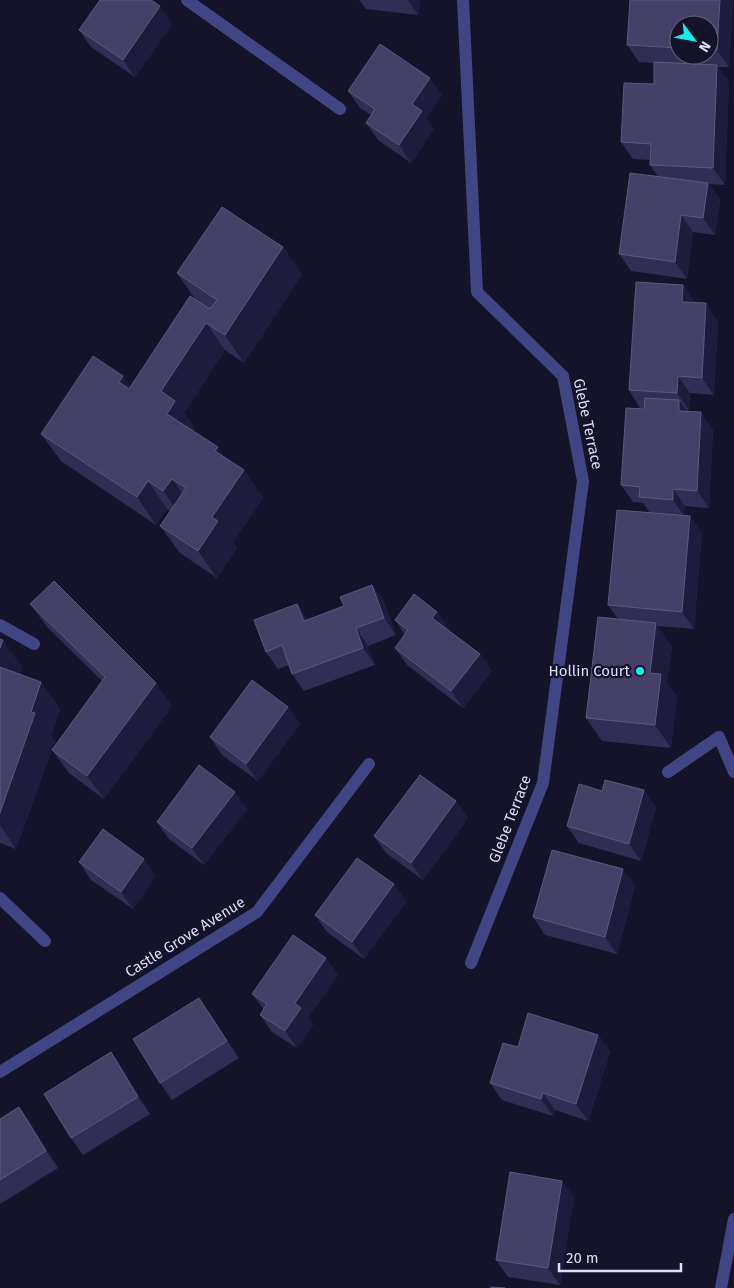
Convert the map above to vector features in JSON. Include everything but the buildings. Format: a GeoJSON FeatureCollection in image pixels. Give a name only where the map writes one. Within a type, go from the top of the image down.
{"type":"FeatureCollection","features":[{"type":"Feature","properties":{"kind":"street"},"geometry":{"type":"LineString","coordinates":[[187,0],[340,109]]}},
{"type":"Feature","properties":{"kind":"street","name":"Glebe Terrace"},"geometry":{"type":"LineString","coordinates":[[463,0],[477,292],[563,376],[584,481],[543,783],[471,963]]}},
{"type":"Feature","properties":{"kind":"street"},"geometry":{"type":"LineString","coordinates":[[0,625],[34,644]]}},
{"type":"Feature","properties":{"kind":"street"},"geometry":{"type":"LineString","coordinates":[[668,772],[719,737],[734,772]]}},
{"type":"Feature","properties":{"kind":"street","name":"Castle Grove Avenue"},"geometry":{"type":"LineString","coordinates":[[0,1072],[257,912],[369,764]]}},
{"type":"Feature","properties":{"kind":"street"},"geometry":{"type":"LineString","coordinates":[[0,898],[45,941]]}},
{"type":"Feature","properties":{"kind":"street"},"geometry":{"type":"LineString","coordinates":[[721,1288],[734,1219]]}},
{"type":"Feature","properties":{"kind":"place","name":"Hollin Court"},"geometry":{"type":"Point","coordinates":[640,671]}}]}
